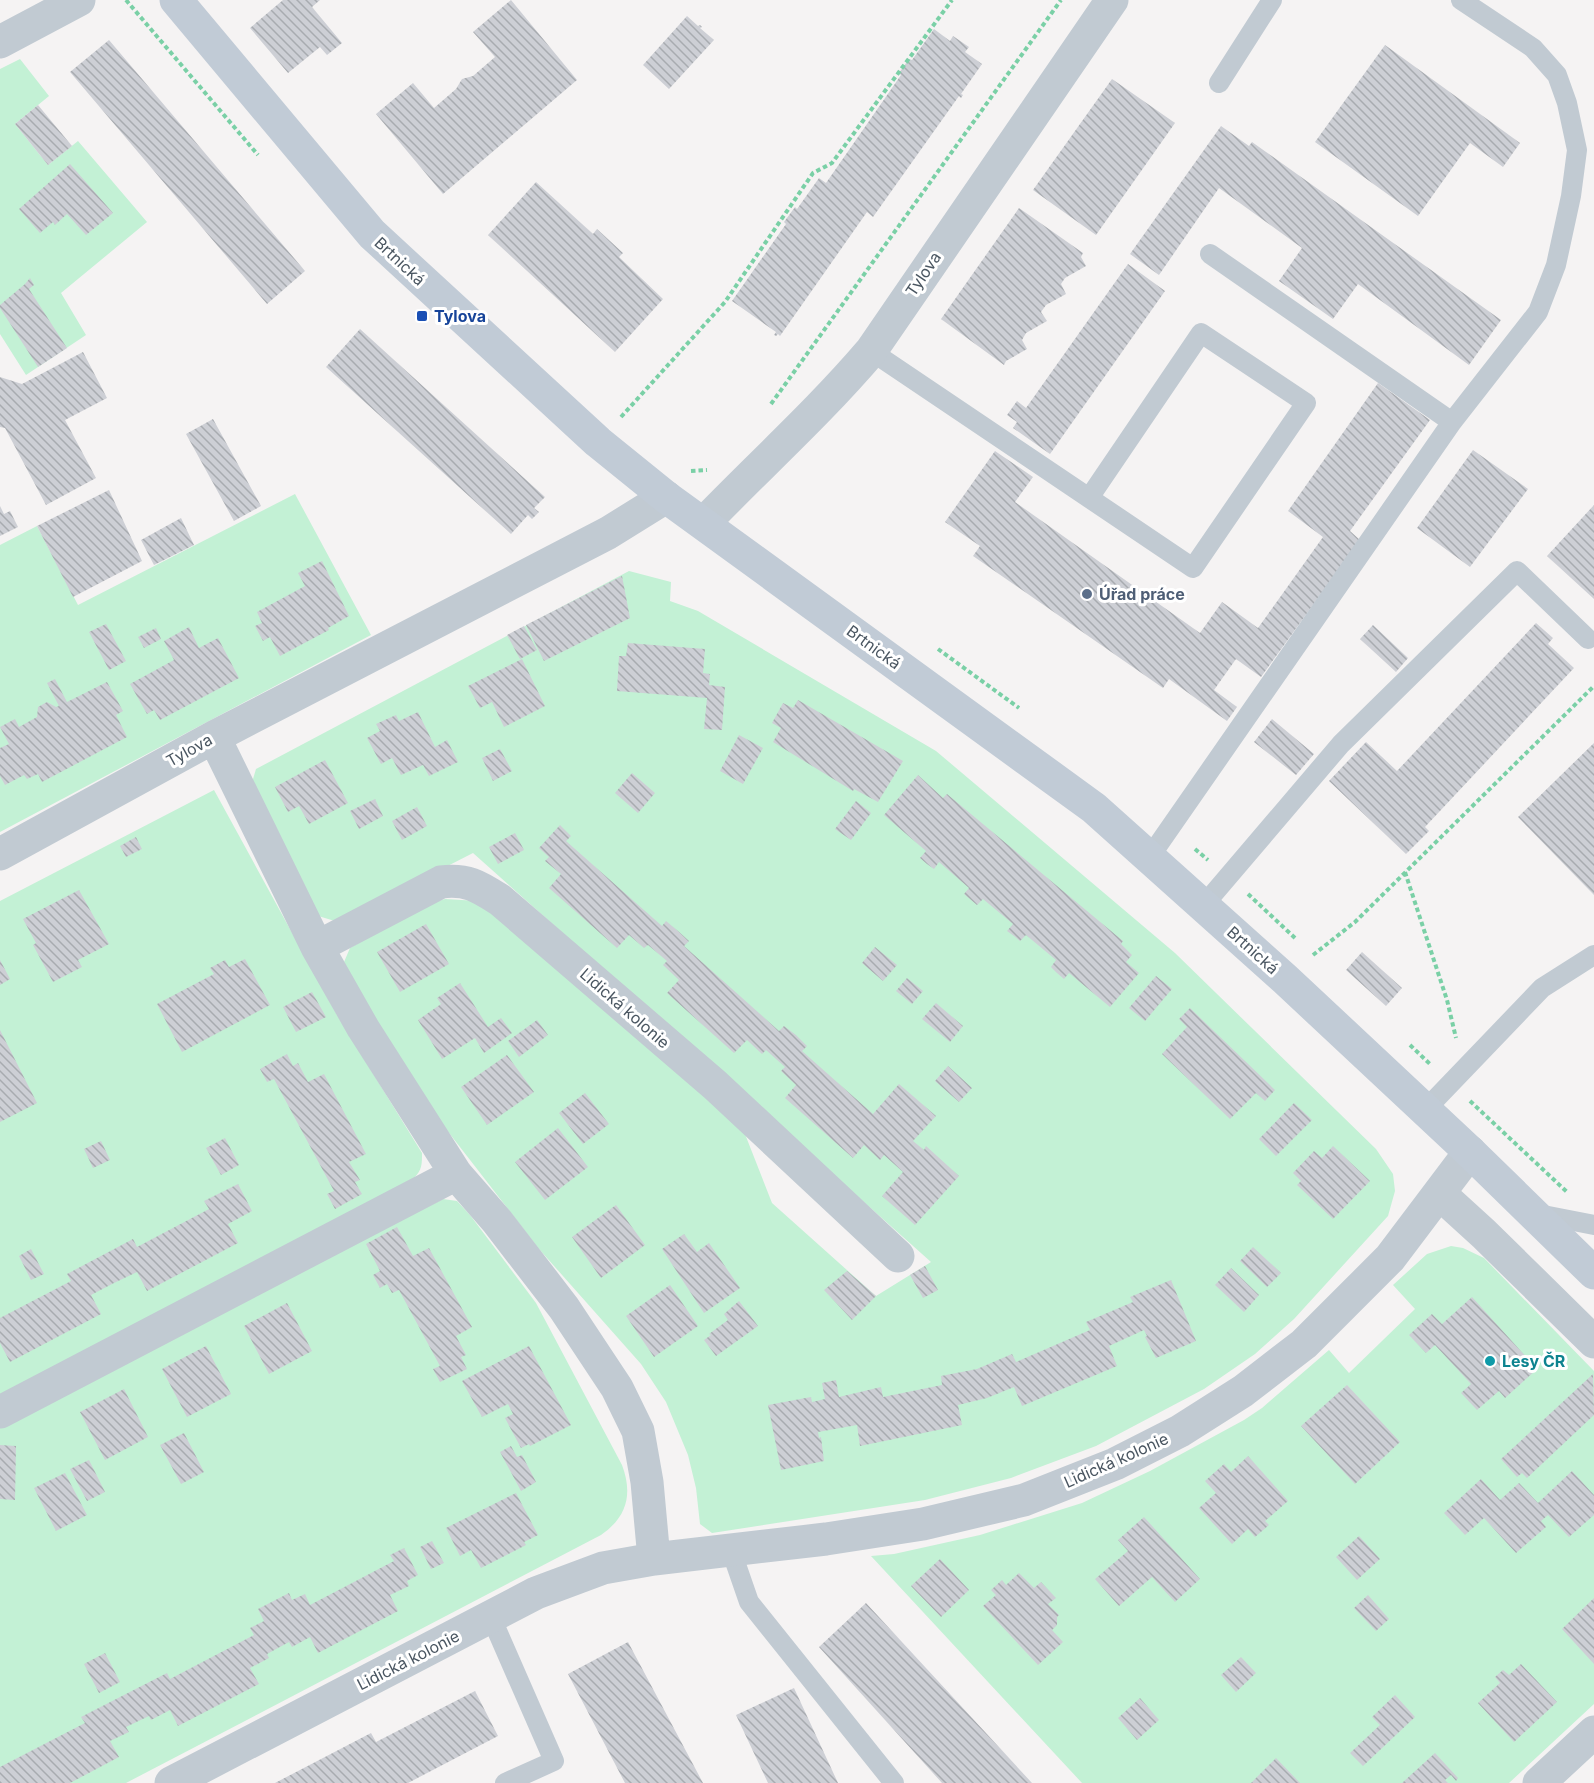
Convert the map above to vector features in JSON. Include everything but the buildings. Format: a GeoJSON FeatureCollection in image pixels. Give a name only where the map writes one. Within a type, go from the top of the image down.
{"type":"FeatureCollection","features":[{"type":"Feature","properties":{"kind":"main road","name":"Brtnická"},"geometry":{"type":"LineString","coordinates":[[177,0],[372,234],[598,442],[674,484],[704,523],[1094,808],[1285,979],[1470,1152],[1594,1273]]}},
{"type":"Feature","properties":{"kind":"street"},"geometry":{"type":"LineString","coordinates":[[0,42],[79,0]]}},
{"type":"Feature","properties":{"kind":"street","name":"Tylova"},"geometry":{"type":"LineString","coordinates":[[704,523],[813,414],[870,351],[1112,0]]}},
{"type":"Feature","properties":{"kind":"street","name":"Tylova"},"geometry":{"type":"LineString","coordinates":[[0,854],[214,737],[608,533],[674,484]]}},
{"type":"Feature","properties":{"kind":"street"},"geometry":{"type":"LineString","coordinates":[[214,737],[317,947],[363,1028],[456,1174],[497,1221],[564,1308],[617,1388],[638,1431],[647,1482],[654,1559]]}},
{"type":"Feature","properties":{"kind":"street","name":"Lidická kolonie"},"geometry":{"type":"LineString","coordinates":[[317,947],[441,882],[459,880],[476,885],[501,900],[715,1085],[898,1256]]}},
{"type":"Feature","properties":{"kind":"street","name":"Lidická kolonie"},"geometry":{"type":"LineString","coordinates":[[171,1783],[536,1593],[603,1568],[654,1559],[826,1539],[923,1524],[1024,1500],[1115,1464],[1180,1431],[1225,1403],[1304,1344],[1390,1258],[1470,1152]]}},
{"type":"Feature","properties":{"kind":"street"},"geometry":{"type":"LineString","coordinates":[[0,1412],[456,1174]]}},
{"type":"Feature","properties":{"kind":"street"},"geometry":{"type":"LineString","coordinates":[[1439,1193],[1594,1342]]}},
{"type":"Feature","properties":{"kind":"street"},"geometry":{"type":"LineString","coordinates":[[1539,1783],[1594,1732]]}},
{"type":"Feature","properties":{"kind":"lane"},"geometry":{"type":"LineString","coordinates":[[1219,83],[1272,0]]}},
{"type":"Feature","properties":{"kind":"lane"},"geometry":{"type":"LineString","coordinates":[[1149,858],[1452,422],[1538,312],[1556,265],[1571,196],[1576,150],[1567,103],[1557,75],[1533,48],[1461,0]]}},
{"type":"Feature","properties":{"kind":"lane"},"geometry":{"type":"LineString","coordinates":[[1210,254],[1452,422]]}},
{"type":"Feature","properties":{"kind":"lane"},"geometry":{"type":"LineString","coordinates":[[870,351],[1193,568],[1306,403],[1201,333],[1089,498]]}},
{"type":"Feature","properties":{"kind":"lane"},"geometry":{"type":"LineString","coordinates":[[1203,906],[1341,744],[1518,571],[1588,639]]}},
{"type":"Feature","properties":{"kind":"lane"},"geometry":{"type":"LineString","coordinates":[[1425,1110],[1542,988],[1594,955]]}},
{"type":"Feature","properties":{"kind":"lane"},"geometry":{"type":"LineString","coordinates":[[1534,1213],[1594,1225]]}},
{"type":"Feature","properties":{"kind":"lane"},"geometry":{"type":"LineString","coordinates":[[731,1550],[749,1602],[894,1783]]}},
{"type":"Feature","properties":{"kind":"lane"},"geometry":{"type":"LineString","coordinates":[[491,1617],[554,1761],[505,1783]]}},
{"type":"Feature","properties":{"kind":"path"},"geometry":{"type":"LineString","coordinates":[[126,0],[261,159]]}},
{"type":"Feature","properties":{"kind":"path"},"geometry":{"type":"LineString","coordinates":[[616,422],[725,302],[813,173],[832,163],[952,0]]}},
{"type":"Feature","properties":{"kind":"path"},"geometry":{"type":"LineString","coordinates":[[768,408],[1061,0]]}},
{"type":"Feature","properties":{"kind":"path"},"geometry":{"type":"LineString","coordinates":[[674,484],[713,468]]}},
{"type":"Feature","properties":{"kind":"path"},"geometry":{"type":"LineString","coordinates":[[1313,955],[1355,922],[1594,686]]}},
{"type":"Feature","properties":{"kind":"path"},"geometry":{"type":"LineString","coordinates":[[1405,872],[1447,1000],[1456,1040],[1455,1067],[1450,1083]]}},
{"type":"Feature","properties":{"kind":"green space"},"geometry":{"type":"Polygon","coordinates":[[[20,59],[49,96],[15,124],[48,165],[78,141],[147,222],[61,293],[86,335],[26,375],[0,334],[0,69],[20,59]]]}},
{"type":"Feature","properties":{"kind":"green space"},"geometry":{"type":"Polygon","coordinates":[[[295,494],[371,635],[0,832],[0,545],[37,526],[78,605],[295,494]]]}},
{"type":"Feature","properties":{"kind":"green space"},"geometry":{"type":"Polygon","coordinates":[[[629,571],[671,582],[670,601],[698,611],[936,751],[1175,953],[1376,1149],[1393,1174],[1395,1191],[1388,1216],[1294,1319],[1255,1354],[1204,1389],[1096,1446],[1011,1478],[925,1500],[712,1533],[700,1524],[696,1488],[688,1455],[666,1402],[641,1364],[539,1249],[446,1129],[379,1028],[344,962],[350,948],[425,905],[445,899],[478,901],[743,1129],[772,1203],[876,1296],[931,1262],[473,853],[338,922],[315,915],[250,789],[256,769],[629,571]]]}},
{"type":"Feature","properties":{"kind":"green space"},"geometry":{"type":"Polygon","coordinates":[[[214,790],[337,1015],[422,1153],[422,1164],[414,1178],[0,1397],[0,901],[214,790]]]}},
{"type":"Feature","properties":{"kind":"green space"},"geometry":{"type":"Polygon","coordinates":[[[443,1199],[457,1201],[470,1215],[536,1303],[622,1465],[627,1495],[617,1521],[601,1535],[126,1783],[0,1783],[0,1424],[443,1199]]]}},
{"type":"Feature","properties":{"kind":"green space"},"geometry":{"type":"Polygon","coordinates":[[[1451,1246],[1463,1248],[1484,1258],[1594,1371],[1594,1704],[1509,1783],[1082,1783],[871,1556],[894,1554],[980,1535],[1082,1503],[1150,1471],[1244,1420],[1262,1408],[1329,1350],[1349,1373],[1415,1309],[1393,1285],[1427,1254],[1451,1246]]]}},
{"type":"Feature","properties":{"kind":"place","name":"Tylova"},"geometry":{"type":"Point","coordinates":[422,316]}},
{"type":"Feature","properties":{"kind":"place","name":"Úřad práce"},"geometry":{"type":"Point","coordinates":[1087,594]}},
{"type":"Feature","properties":{"kind":"place","name":"Lesy ČR"},"geometry":{"type":"Point","coordinates":[1490,1361]}}]}
